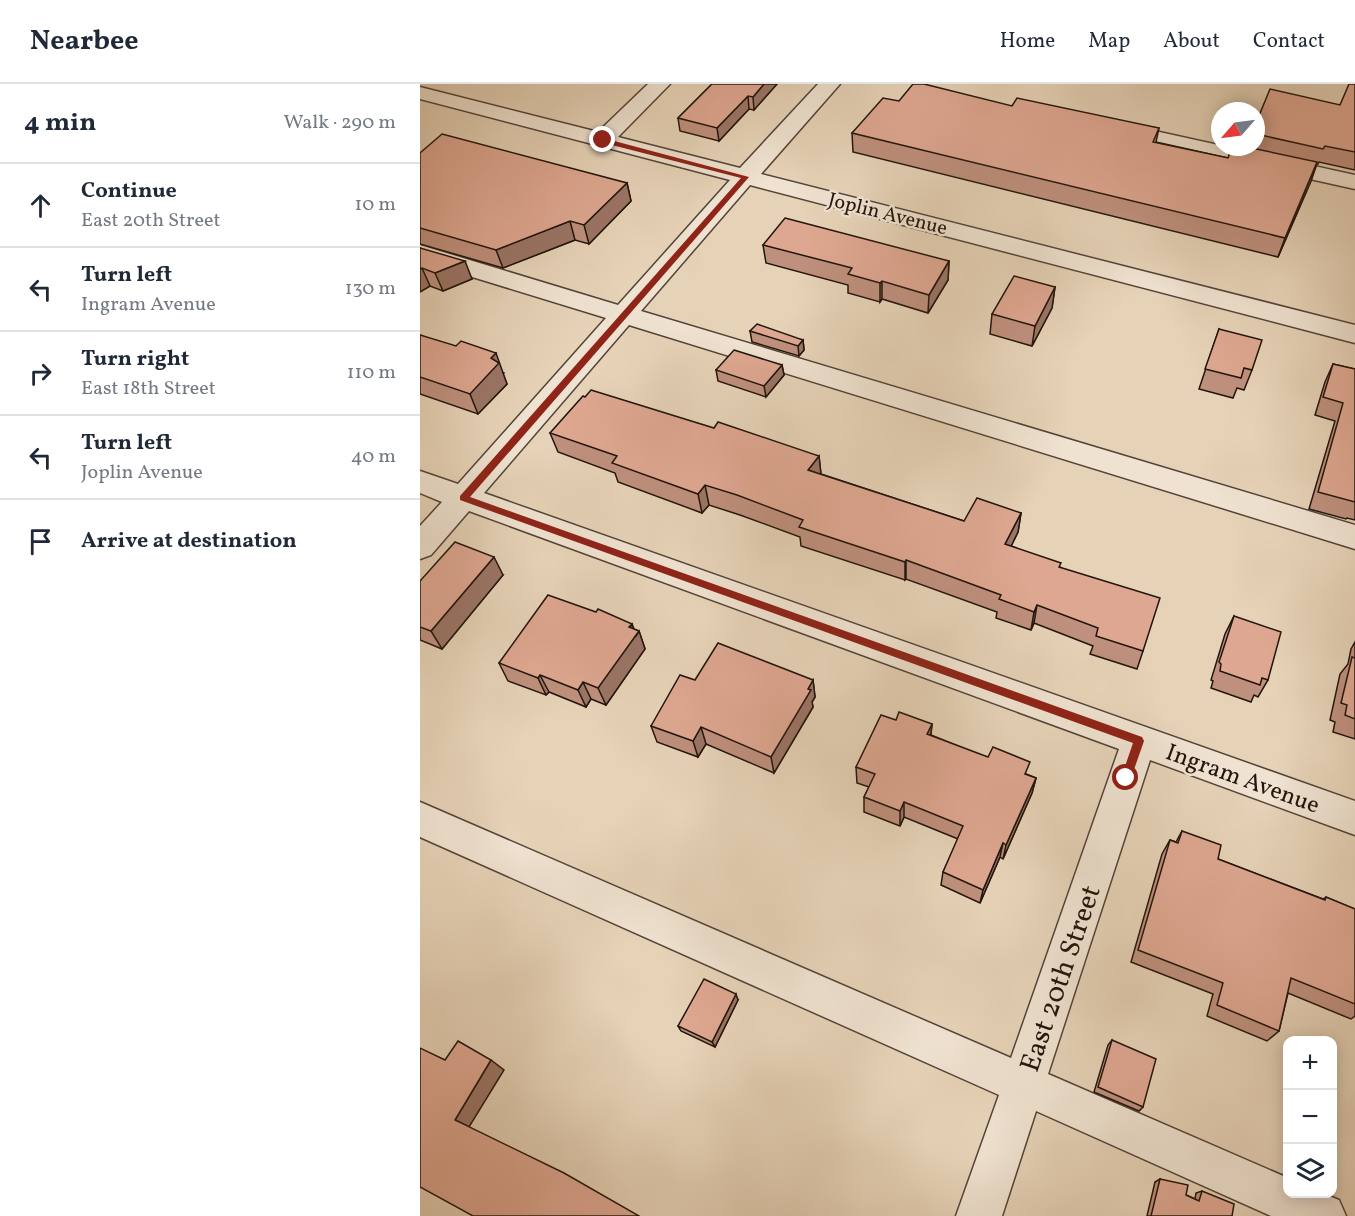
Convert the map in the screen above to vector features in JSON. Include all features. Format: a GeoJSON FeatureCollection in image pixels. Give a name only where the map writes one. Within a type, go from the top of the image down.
{"type":"FeatureCollection","features":[{"type":"Feature","properties":{"kind":"street"},"geometry":{"type":"LineString","coordinates":[[603,140],[660,84]]}},
{"type":"Feature","properties":{"kind":"street"},"geometry":{"type":"LineString","coordinates":[[420,547],[745,177],[830,84]]}},
{"type":"Feature","properties":{"kind":"street"},"geometry":{"type":"LineString","coordinates":[[456,103],[476,87]]}},
{"type":"Feature","properties":{"kind":"street","name":"Joplin Avenue"},"geometry":{"type":"LineString","coordinates":[[420,93],[1355,334]]}},
{"type":"Feature","properties":{"kind":"street"},"geometry":{"type":"LineString","coordinates":[[1099,125],[1355,182]]}},
{"type":"Feature","properties":{"kind":"street"},"geometry":{"type":"LineString","coordinates":[[420,253],[1355,537]]}},
{"type":"Feature","properties":{"kind":"street","name":"Ingram Avenue"},"geometry":{"type":"LineString","coordinates":[[420,482],[1355,818]]}},
{"type":"Feature","properties":{"kind":"street","name":"East 20th Street"},"geometry":{"type":"LineString","coordinates":[[979,1216],[1139,741]]}},
{"type":"Feature","properties":{"kind":"street"},"geometry":{"type":"LineString","coordinates":[[420,819],[1323,1216]]}},
{"type":"Feature","properties":{"kind":"building"},"geometry":{"type":"Polygon","coordinates":[[[712,84],[764,84],[753,97],[748,96],[717,128],[678,118],[712,84]]]}},
{"type":"Feature","properties":{"kind":"building"},"geometry":{"type":"Polygon","coordinates":[[[913,84],[924,84],[1012,106],[1017,98],[1159,128],[1153,142],[1211,156],[1228,158],[1229,156],[1265,156],[1265,151],[1317,162],[1285,238],[852,133],[883,98],[899,101],[913,84]]]}},
{"type":"Feature","properties":{"kind":"building"},"geometry":{"type":"Polygon","coordinates":[[[1349,84],[1355,84],[1355,152],[1325,146],[1323,149],[1265,136],[1265,102],[1270,89],[1340,105],[1349,84]]]}},
{"type":"Feature","properties":{"kind":"building"},"geometry":{"type":"Polygon","coordinates":[[[442,134],[627,183],[584,225],[570,221],[496,250],[420,228],[420,153],[442,134]]]}},
{"type":"Feature","properties":{"kind":"building"},"geometry":{"type":"Polygon","coordinates":[[[785,218],[949,261],[929,295],[882,281],[880,283],[848,274],[852,268],[763,245],[785,218]]]}},
{"type":"Feature","properties":{"kind":"building"},"geometry":{"type":"Polygon","coordinates":[[[420,248],[465,261],[435,273],[420,269],[420,248]]]}},
{"type":"Feature","properties":{"kind":"building"},"geometry":{"type":"Polygon","coordinates":[[[1014,276],[1055,287],[1035,326],[992,314],[1014,276]]]}},
{"type":"Feature","properties":{"kind":"building"},"geometry":{"type":"Polygon","coordinates":[[[757,324],[803,340],[798,346],[750,331],[757,324]]]}},
{"type":"Feature","properties":{"kind":"building"},"geometry":{"type":"Polygon","coordinates":[[[1219,329],[1262,340],[1252,370],[1244,368],[1241,378],[1205,369],[1219,329]]]}},
{"type":"Feature","properties":{"kind":"building"},"geometry":{"type":"Polygon","coordinates":[[[420,335],[456,346],[461,341],[496,353],[491,358],[499,363],[470,394],[420,377],[420,335]]]}},
{"type":"Feature","properties":{"kind":"building"},"geometry":{"type":"Polygon","coordinates":[[[734,350],[782,365],[764,386],[716,370],[734,350]]]}},
{"type":"Feature","properties":{"kind":"building"},"geometry":{"type":"Polygon","coordinates":[[[1333,364],[1355,369],[1355,502],[1318,492],[1343,403],[1323,397],[1333,364]]]}},
{"type":"Feature","properties":{"kind":"building"},"geometry":{"type":"Polygon","coordinates":[[[591,390],[714,428],[718,422],[819,456],[808,470],[964,521],[977,498],[1021,513],[1005,544],[1061,563],[1059,567],[1160,598],[1143,651],[1096,636],[1098,628],[1037,605],[1034,612],[999,599],[1001,595],[906,560],[905,562],[799,527],[803,520],[737,495],[705,485],[698,494],[612,463],[617,456],[550,433],[591,390]]]}},
{"type":"Feature","properties":{"kind":"building"},"geometry":{"type":"Polygon","coordinates":[[[455,542],[494,557],[431,631],[420,627],[420,581],[455,542]]]}},
{"type":"Feature","properties":{"kind":"building"},"geometry":{"type":"Polygon","coordinates":[[[548,595],[596,612],[598,609],[632,624],[629,627],[639,631],[598,688],[583,682],[578,690],[540,675],[538,678],[499,663],[548,595]]]}},
{"type":"Feature","properties":{"kind":"building"},"geometry":{"type":"Polygon","coordinates":[[[1234,616],[1281,632],[1268,680],[1262,678],[1260,685],[1220,671],[1219,662],[1234,616]]]}},
{"type":"Feature","properties":{"kind":"building"},"geometry":{"type":"Polygon","coordinates":[[[718,643],[813,680],[808,689],[811,690],[771,757],[701,727],[693,741],[651,726],[680,675],[695,680],[718,643]]]}},
{"type":"Feature","properties":{"kind":"building"},"geometry":{"type":"Polygon","coordinates":[[[1352,657],[1355,658],[1355,719],[1345,715],[1347,705],[1341,703],[1352,657]]]}},
{"type":"Feature","properties":{"kind":"building"},"geometry":{"type":"Polygon","coordinates":[[[899,712],[932,724],[927,734],[988,757],[993,747],[1030,762],[1025,774],[1036,778],[1006,845],[1003,843],[983,890],[943,872],[963,826],[904,802],[900,811],[864,797],[875,774],[856,767],[881,715],[896,720],[899,712]]]}},
{"type":"Feature","properties":{"kind":"building"},"geometry":{"type":"Polygon","coordinates":[[[1182,831],[1221,845],[1218,859],[1325,900],[1326,897],[1355,909],[1355,1004],[1291,978],[1279,1031],[1217,1005],[1223,983],[1138,950],[1170,840],[1178,843],[1182,831]]]}},
{"type":"Feature","properties":{"kind":"building"},"geometry":{"type":"Polygon","coordinates":[[[704,979],[736,994],[712,1042],[678,1026],[704,979]]]}},
{"type":"Feature","properties":{"kind":"building"},"geometry":{"type":"Polygon","coordinates":[[[1112,1040],[1156,1059],[1143,1107],[1098,1087],[1112,1040]]]}},
{"type":"Feature","properties":{"kind":"building"},"geometry":{"type":"Polygon","coordinates":[[[458,1041],[491,1060],[455,1120],[564,1173],[639,1216],[473,1216],[420,1187],[420,1048],[445,1060],[458,1041]]]}},
{"type":"Feature","properties":{"kind":"building"},"geometry":{"type":"Polygon","coordinates":[[[1160,1179],[1188,1185],[1186,1195],[1199,1201],[1202,1191],[1234,1204],[1232,1216],[1151,1216],[1160,1179]]]}},
{"type":"Feature","properties":{"kind":"route"},"geometry":{"type":"LineString","coordinates":[[603,140],[745,177],[464,498],[1139,741],[1126,778]]}}]}
